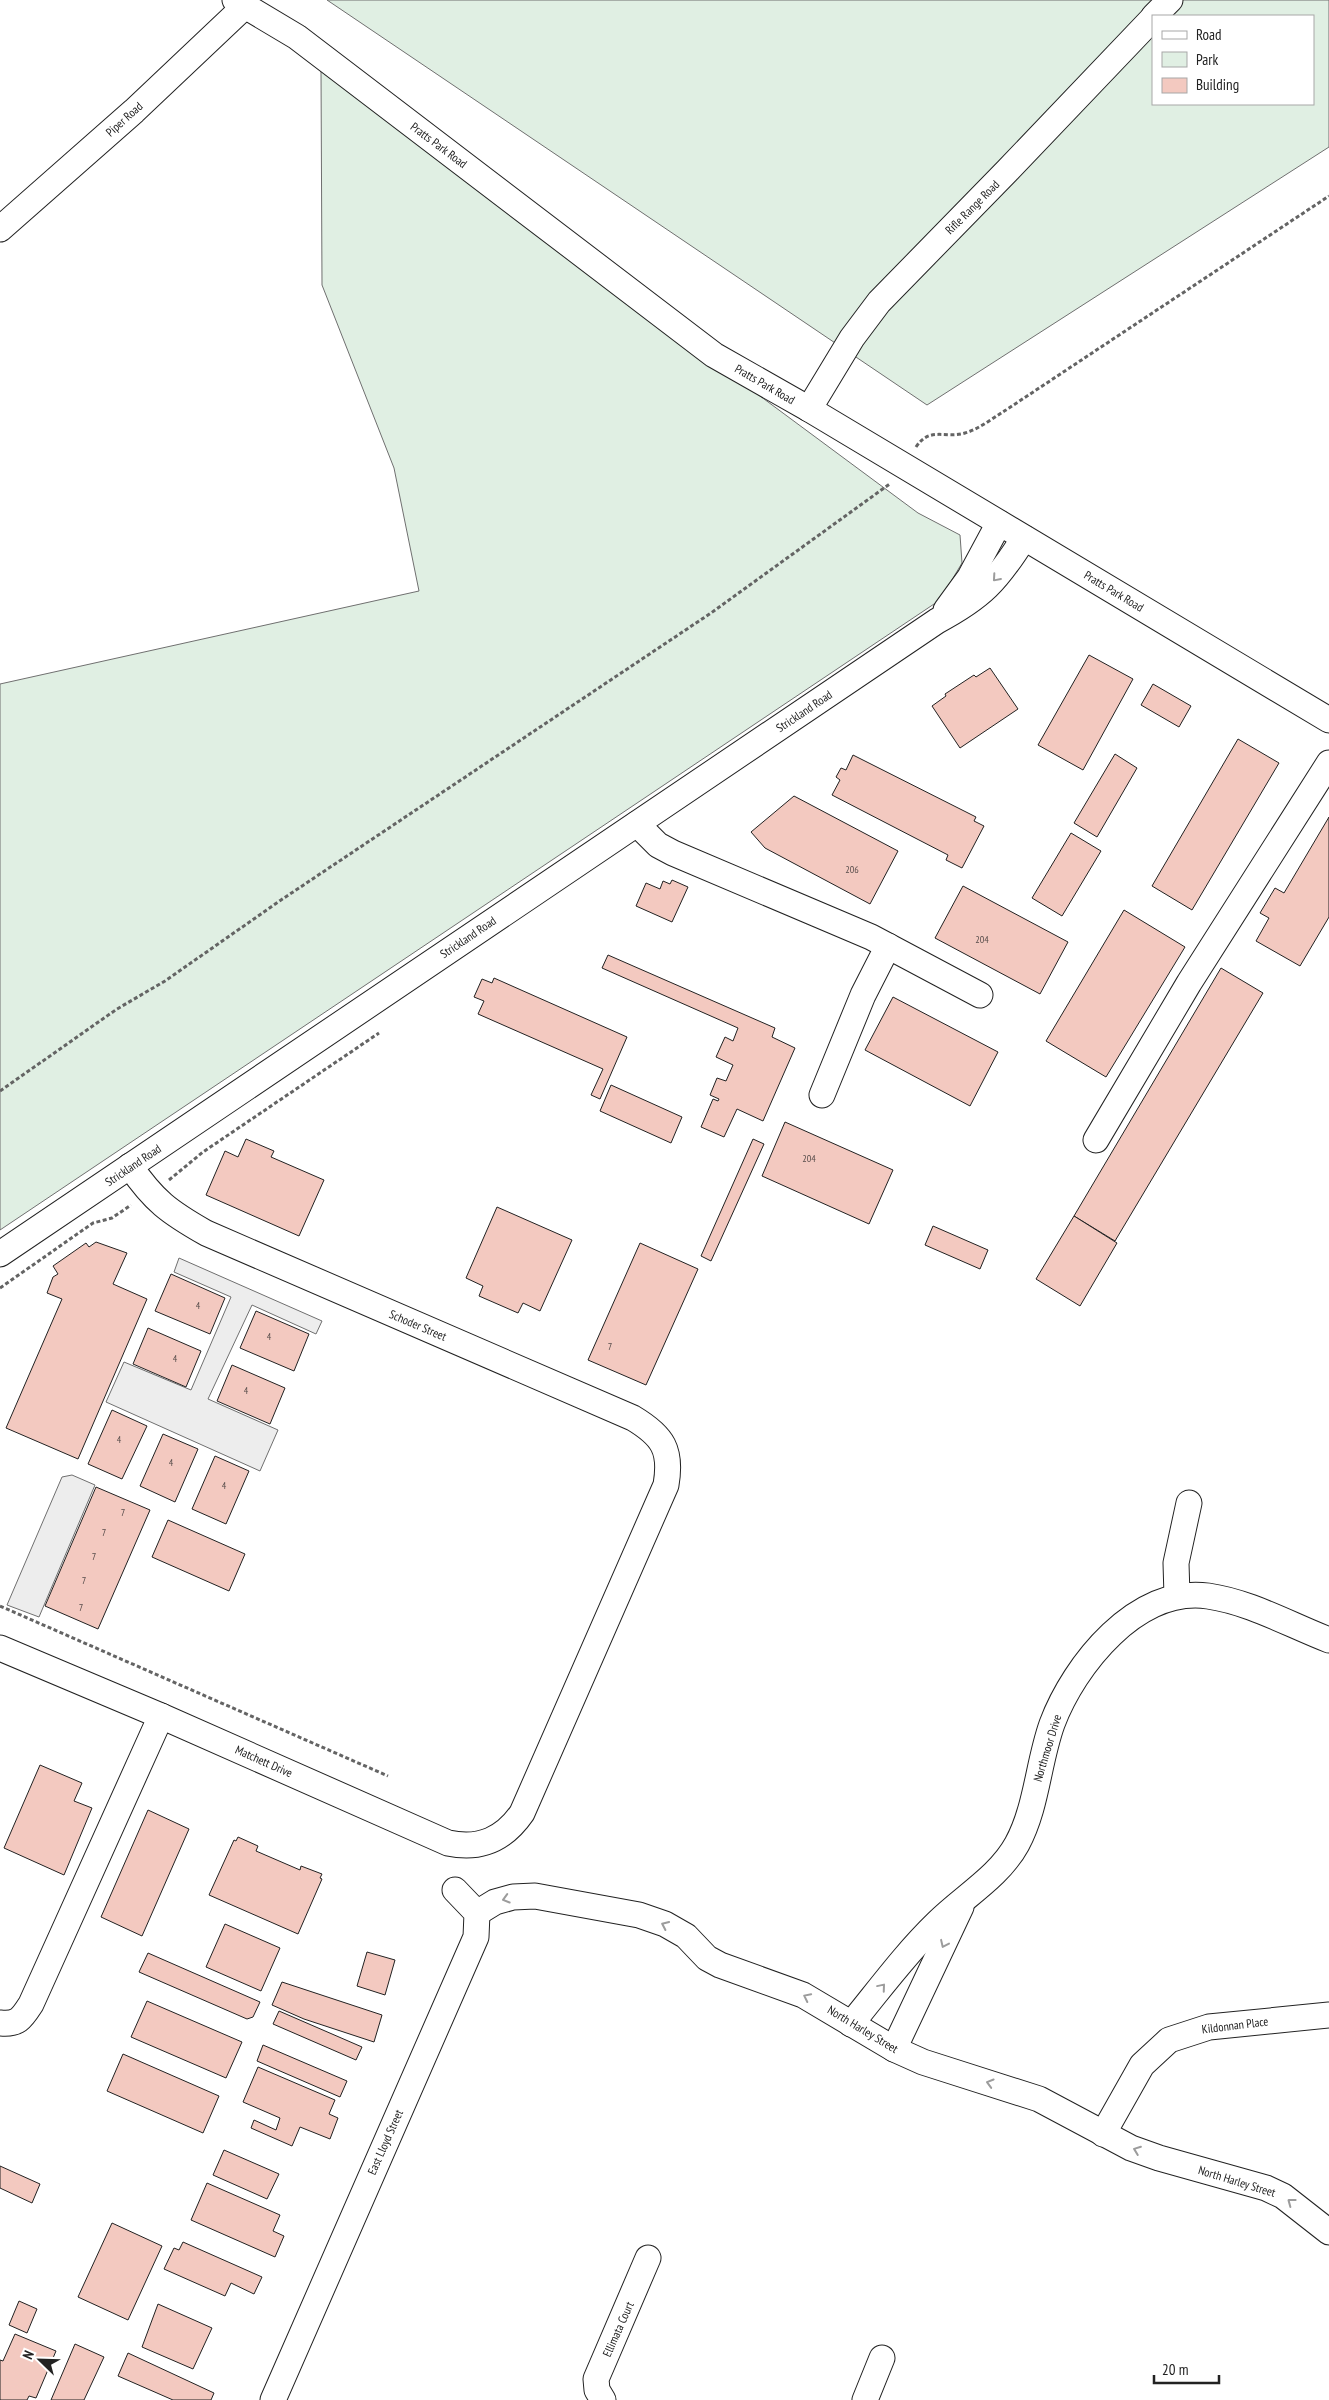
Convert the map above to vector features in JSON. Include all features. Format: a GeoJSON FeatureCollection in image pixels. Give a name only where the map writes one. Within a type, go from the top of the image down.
{"type":"FeatureCollection","features":[{"type":"Feature","properties":{"kind":"street","name":"Rifle Range Road"},"geometry":{"type":"LineString","coordinates":[[1155,15],[1170,0]]}},
{"type":"Feature","properties":{"kind":"street","name":"Piper Road"},"geometry":{"type":"LineString","coordinates":[[0,229],[134,111],[240,3]]}},
{"type":"Feature","properties":{"kind":"street","name":"Pratts Park Road"},"geometry":{"type":"LineString","coordinates":[[240,3],[297,37],[714,355],[809,409],[1329,720]]}},
{"type":"Feature","properties":{"kind":"street","name":"Rifle Range Road"},"geometry":{"type":"LineString","coordinates":[[809,409],[852,338],[879,302],[1007,172],[1152,18]]}},
{"type":"Feature","properties":{"kind":"street","name":"Strickland Road"},"geometry":{"type":"LineString","coordinates":[[937,621],[955,600],[970,577],[999,523]]}},
{"type":"Feature","properties":{"kind":"street","name":"Strickland Road"},"geometry":{"type":"LineString","coordinates":[[0,1254],[937,621],[967,605],[990,585],[1005,567],[1024,538]]}},
{"type":"Feature","properties":{"kind":"street"},"geometry":{"type":"LineString","coordinates":[[1096,1140],[1189,983],[1267,863],[1329,762]]}},
{"type":"Feature","properties":{"kind":"street"},"geometry":{"type":"LineString","coordinates":[[637,824],[658,845],[673,853],[888,946],[980,995]]}},
{"type":"Feature","properties":{"kind":"street"},"geometry":{"type":"LineString","coordinates":[[822,1095],[863,995],[888,946]]}},
{"type":"Feature","properties":{"kind":"street","name":"Schoder Street"},"geometry":{"type":"LineString","coordinates":[[130,1166],[149,1193],[180,1218],[206,1233],[633,1418],[657,1436],[668,1457],[669,1470],[660,1501],[522,1813]]}},
{"type":"Feature","properties":{"kind":"street"},"geometry":{"type":"LineString","coordinates":[[1177,1596],[1175,1574],[1189,1503]]}},
{"type":"Feature","properties":{"kind":"street","name":"Northmoor Drive"},"geometry":{"type":"LineString","coordinates":[[851,2024],[938,1922],[965,1900],[1016,1845],[1027,1820],[1052,1724],[1081,1671],[1106,1640],[1120,1627],[1156,1604],[1177,1596],[1206,1596],[1223,1599],[1329,1640]]}},
{"type":"Feature","properties":{"kind":"street","name":"Matchett Drive"},"geometry":{"type":"LineString","coordinates":[[2,1654],[161,1716],[448,1843],[471,1845],[495,1839],[505,1832],[522,1813]]}},
{"type":"Feature","properties":{"kind":"street"},"geometry":{"type":"LineString","coordinates":[[0,2023],[13,2024],[22,2017],[31,2004],[161,1716]]}},
{"type":"Feature","properties":{"kind":"street"},"geometry":{"type":"LineString","coordinates":[[455,1890],[477,1912]]}},
{"type":"Feature","properties":{"kind":"street","name":"North Harley Street"},"geometry":{"type":"LineString","coordinates":[[477,1912],[494,1902],[513,1897],[535,1896],[639,1915],[665,1924],[686,1936],[707,1958],[720,1965],[803,1995],[894,2050],[947,2070],[1019,2091],[1039,2099],[1103,2134],[1159,2158],[1266,2188],[1283,2196],[1329,2232]]}},
{"type":"Feature","properties":{"kind":"street","name":"Northmoor Drive"},"geometry":{"type":"LineString","coordinates":[[894,2050],[965,1900]]}},
{"type":"Feature","properties":{"kind":"street","name":"East Lloyd Street"},"geometry":{"type":"LineString","coordinates":[[272,2400],[476,1937],[477,1912]]}},
{"type":"Feature","properties":{"kind":"street","name":"Kildonnan Place"},"geometry":{"type":"LineString","coordinates":[[1103,2134],[1142,2065],[1169,2040],[1209,2027],[1329,2015]]}},
{"type":"Feature","properties":{"kind":"street","name":"Ellimata Court"},"geometry":{"type":"LineString","coordinates":[[603,2400],[597,2390],[596,2379],[648,2258]]}},
{"type":"Feature","properties":{"kind":"street"},"geometry":{"type":"LineString","coordinates":[[865,2400],[882,2358]]}},
{"type":"Feature","properties":{"kind":"path"},"geometry":{"type":"LineString","coordinates":[[903,466],[922,438],[929,435],[963,434],[1006,410],[1329,196]]}},
{"type":"Feature","properties":{"kind":"path"},"geometry":{"type":"LineString","coordinates":[[0,1091],[117,1009],[165,981],[281,900],[710,613],[883,490]]}},
{"type":"Feature","properties":{"kind":"path"},"geometry":{"type":"LineString","coordinates":[[0,1288],[93,1223],[112,1218],[179,1173],[203,1152],[379,1033]]}},
{"type":"Feature","properties":{"kind":"path"},"geometry":{"type":"LineString","coordinates":[[0,1606],[388,1776]]}},
{"type":"Feature","properties":{"kind":"green space"},"geometry":{"type":"Polygon","coordinates":[[[327,0],[1329,0],[1329,147],[927,405],[327,0]]]}},
{"type":"Feature","properties":{"kind":"green space"},"geometry":{"type":"Polygon","coordinates":[[[321,71],[918,513],[960,535],[962,563],[940,600],[0,1230],[0,684],[419,591],[394,468],[322,285],[321,71]]]}},
{"type":"Feature","properties":{"kind":"shaded area"},"geometry":{"type":"Polygon","coordinates":[[[179,1258],[322,1321],[316,1334],[252,1305],[208,1399],[278,1430],[260,1471],[106,1402],[124,1362],[191,1390],[231,1297],[174,1272],[179,1258]]]}},
{"type":"Feature","properties":{"kind":"shaded area"},"geometry":{"type":"Polygon","coordinates":[[[72,1475],[95,1485],[39,1617],[7,1605],[62,1477],[72,1475]]]}},
{"type":"Feature","properties":{"kind":"building"},"geometry":{"type":"Polygon","coordinates":[[[1089,655],[1133,679],[1083,770],[1038,745],[1089,655]]]}},
{"type":"Feature","properties":{"kind":"building"},"geometry":{"type":"Polygon","coordinates":[[[990,668],[1018,709],[960,748],[932,706],[946,696],[945,694],[974,675],[976,677],[990,668]]]}},
{"type":"Feature","properties":{"kind":"building"},"geometry":{"type":"Polygon","coordinates":[[[1153,684],[1191,706],[1179,727],[1141,705],[1153,684]]]}},
{"type":"Feature","properties":{"kind":"building"},"geometry":{"type":"Polygon","coordinates":[[[1238,739],[1279,763],[1192,910],[1152,886],[1238,739]]]}},
{"type":"Feature","properties":{"kind":"building"},"geometry":{"type":"Polygon","coordinates":[[[1115,754],[1137,768],[1097,837],[1074,823],[1115,754]]]}},
{"type":"Feature","properties":{"kind":"building"},"geometry":{"type":"Polygon","coordinates":[[[853,755],[976,817],[974,821],[984,826],[962,868],[946,860],[948,855],[832,795],[840,780],[836,777],[841,768],[846,770],[853,755]]]}},
{"type":"Feature","properties":{"kind":"building"},"geometry":{"type":"Polygon","coordinates":[[[794,796],[898,851],[870,904],[765,848],[751,832],[794,796]]]}},
{"type":"Feature","properties":{"kind":"building"},"geometry":{"type":"Polygon","coordinates":[[[1329,817],[1329,917],[1300,966],[1256,941],[1269,918],[1260,913],[1275,888],[1284,893],[1329,817]]]}},
{"type":"Feature","properties":{"kind":"building"},"geometry":{"type":"Polygon","coordinates":[[[1071,833],[1101,851],[1062,916],[1032,898],[1071,833]]]}},
{"type":"Feature","properties":{"kind":"building"},"geometry":{"type":"Polygon","coordinates":[[[672,880],[688,887],[672,922],[636,906],[646,883],[660,889],[663,881],[670,884],[672,880]]]}},
{"type":"Feature","properties":{"kind":"building"},"geometry":{"type":"Polygon","coordinates":[[[963,886],[1068,942],[1040,994],[935,938],[963,886]]]}},
{"type":"Feature","properties":{"kind":"building"},"geometry":{"type":"Polygon","coordinates":[[[1124,910],[1185,947],[1106,1077],[1046,1041],[1124,910]]]}},
{"type":"Feature","properties":{"kind":"building"},"geometry":{"type":"Polygon","coordinates":[[[608,955],[775,1028],[772,1037],[795,1048],[763,1121],[737,1109],[724,1137],[701,1127],[713,1099],[718,1101],[719,1099],[710,1095],[717,1078],[726,1081],[733,1065],[716,1057],[725,1037],[733,1041],[738,1028],[602,968],[608,955]]]}},
{"type":"Feature","properties":{"kind":"building"},"geometry":{"type":"Polygon","coordinates":[[[1221,968],[1263,993],[1115,1241],[1074,1216],[1221,968]]]}},
{"type":"Feature","properties":{"kind":"building"},"geometry":{"type":"Polygon","coordinates":[[[494,978],[627,1037],[600,1099],[591,1095],[603,1069],[478,1014],[484,1001],[474,997],[482,979],[492,983],[494,978]]]}},
{"type":"Feature","properties":{"kind":"building"},"geometry":{"type":"Polygon","coordinates":[[[893,997],[998,1052],[970,1106],[865,1050],[893,997]]]}},
{"type":"Feature","properties":{"kind":"building"},"geometry":{"type":"Polygon","coordinates":[[[611,1085],[682,1117],[671,1143],[600,1111],[611,1085]]]}},
{"type":"Feature","properties":{"kind":"building"},"geometry":{"type":"Polygon","coordinates":[[[785,1122],[893,1170],[869,1224],[762,1176],[785,1122]]]}},
{"type":"Feature","properties":{"kind":"building"},"geometry":{"type":"Polygon","coordinates":[[[246,1139],[274,1151],[271,1157],[324,1180],[299,1236],[206,1195],[225,1151],[238,1157],[246,1139]]]}},
{"type":"Feature","properties":{"kind":"building"},"geometry":{"type":"Polygon","coordinates":[[[753,1139],[764,1144],[711,1261],[701,1256],[753,1139]]]}},
{"type":"Feature","properties":{"kind":"building"},"geometry":{"type":"Polygon","coordinates":[[[497,1207],[572,1240],[540,1311],[523,1303],[518,1313],[479,1296],[483,1286],[466,1278],[497,1207]]]}},
{"type":"Feature","properties":{"kind":"building"},"geometry":{"type":"Polygon","coordinates":[[[1074,1216],[1117,1243],[1080,1306],[1036,1279],[1074,1216]]]}},
{"type":"Feature","properties":{"kind":"building"},"geometry":{"type":"Polygon","coordinates":[[[933,1226],[988,1250],[980,1269],[925,1245],[933,1226]]]}},
{"type":"Feature","properties":{"kind":"building"},"geometry":{"type":"Polygon","coordinates":[[[96,1242],[127,1253],[113,1284],[147,1299],[78,1459],[6,1428],[62,1299],[47,1293],[53,1277],[58,1274],[53,1266],[86,1243],[89,1247],[96,1242]]]}},
{"type":"Feature","properties":{"kind":"building"},"geometry":{"type":"Polygon","coordinates":[[[640,1243],[698,1269],[646,1385],[588,1360],[640,1243]]]}},
{"type":"Feature","properties":{"kind":"building"},"geometry":{"type":"Polygon","coordinates":[[[171,1274],[225,1298],[210,1334],[155,1311],[171,1274]]]}},
{"type":"Feature","properties":{"kind":"building"},"geometry":{"type":"Polygon","coordinates":[[[256,1311],[309,1334],[294,1371],[240,1348],[256,1311]]]}},
{"type":"Feature","properties":{"kind":"building"},"geometry":{"type":"Polygon","coordinates":[[[148,1328],[201,1351],[186,1387],[133,1364],[148,1328]]]}},
{"type":"Feature","properties":{"kind":"building"},"geometry":{"type":"Polygon","coordinates":[[[232,1365],[285,1388],[270,1424],[217,1401],[232,1365]]]}},
{"type":"Feature","properties":{"kind":"building"},"geometry":{"type":"Polygon","coordinates":[[[112,1410],[147,1426],[122,1479],[88,1464],[112,1410]]]}},
{"type":"Feature","properties":{"kind":"building"},"geometry":{"type":"Polygon","coordinates":[[[163,1434],[198,1449],[175,1502],[140,1486],[163,1434]]]}},
{"type":"Feature","properties":{"kind":"building"},"geometry":{"type":"Polygon","coordinates":[[[215,1456],[249,1471],[226,1524],[192,1509],[215,1456]]]}},
{"type":"Feature","properties":{"kind":"building"},"geometry":{"type":"Polygon","coordinates":[[[96,1487],[150,1510],[98,1629],[45,1606],[96,1487]]]}},
{"type":"Feature","properties":{"kind":"building"},"geometry":{"type":"Polygon","coordinates":[[[168,1520],[245,1554],[229,1591],[152,1557],[168,1520]]]}},
{"type":"Feature","properties":{"kind":"building"},"geometry":{"type":"Polygon","coordinates":[[[40,1765],[82,1783],[74,1801],[92,1808],[64,1875],[4,1848],[40,1765]]]}},
{"type":"Feature","properties":{"kind":"building"},"geometry":{"type":"Polygon","coordinates":[[[148,1810],[189,1829],[142,1936],[101,1917],[148,1810]]]}},
{"type":"Feature","properties":{"kind":"building"},"geometry":{"type":"Polygon","coordinates":[[[238,1837],[258,1846],[256,1851],[300,1870],[301,1866],[322,1874],[320,1878],[322,1879],[298,1934],[209,1895],[234,1840],[236,1841],[238,1837]]]}},
{"type":"Feature","properties":{"kind":"building"},"geometry":{"type":"Polygon","coordinates":[[[225,1924],[280,1948],[261,1991],[206,1967],[225,1924]]]}},
{"type":"Feature","properties":{"kind":"building"},"geometry":{"type":"Polygon","coordinates":[[[367,1952],[395,1960],[385,1995],[357,1986],[367,1952]]]}},
{"type":"Feature","properties":{"kind":"building"},"geometry":{"type":"Polygon","coordinates":[[[148,1953],[260,2002],[253,2017],[247,2019],[139,1972],[148,1953]]]}},
{"type":"Feature","properties":{"kind":"building"},"geometry":{"type":"Polygon","coordinates":[[[282,1982],[382,2015],[374,2042],[304,2019],[272,2005],[282,1982]]]}},
{"type":"Feature","properties":{"kind":"building"},"geometry":{"type":"Polygon","coordinates":[[[147,2001],[242,2042],[226,2078],[131,2037],[147,2001]]]}},
{"type":"Feature","properties":{"kind":"building"},"geometry":{"type":"Polygon","coordinates":[[[279,2011],[362,2047],[356,2060],[273,2024],[279,2011]]]}},
{"type":"Feature","properties":{"kind":"building"},"geometry":{"type":"Polygon","coordinates":[[[263,2045],[347,2081],[340,2097],[257,2061],[263,2045]]]}},
{"type":"Feature","properties":{"kind":"building"},"geometry":{"type":"Polygon","coordinates":[[[123,2054],[219,2096],[203,2133],[107,2091],[123,2054]]]}},
{"type":"Feature","properties":{"kind":"building"},"geometry":{"type":"Polygon","coordinates":[[[258,2067],[335,2100],[329,2114],[338,2118],[330,2139],[300,2127],[292,2146],[251,2128],[254,2120],[276,2130],[280,2118],[243,2102],[258,2067]]]}},
{"type":"Feature","properties":{"kind":"building"},"geometry":{"type":"Polygon","coordinates":[[[224,2150],[279,2174],[267,2199],[213,2175],[224,2150]]]}},
{"type":"Feature","properties":{"kind":"building"},"geometry":{"type":"Polygon","coordinates":[[[0,2166],[40,2184],[32,2203],[0,2188],[0,2166]]]}},
{"type":"Feature","properties":{"kind":"building"},"geometry":{"type":"Polygon","coordinates":[[[207,2183],[280,2215],[273,2231],[284,2236],[275,2257],[191,2220],[207,2183]]]}},
{"type":"Feature","properties":{"kind":"building"},"geometry":{"type":"Polygon","coordinates":[[[112,2223],[162,2246],[128,2320],[78,2297],[112,2223]]]}},
{"type":"Feature","properties":{"kind":"building"},"geometry":{"type":"Polygon","coordinates":[[[183,2242],[262,2277],[254,2294],[231,2283],[225,2296],[164,2269],[174,2248],[179,2250],[183,2242]]]}},
{"type":"Feature","properties":{"kind":"building"},"geometry":{"type":"Polygon","coordinates":[[[19,2301],[37,2309],[27,2333],[9,2325],[19,2301]]]}},
{"type":"Feature","properties":{"kind":"building"},"geometry":{"type":"Polygon","coordinates":[[[158,2304],[212,2328],[193,2369],[142,2347],[158,2304]]]}},
{"type":"Feature","properties":{"kind":"building"},"geometry":{"type":"Polygon","coordinates":[[[15,2334],[56,2351],[36,2398],[29,2396],[27,2400],[0,2400],[0,2360],[3,2361],[15,2334]]]}},
{"type":"Feature","properties":{"kind":"building"},"geometry":{"type":"Polygon","coordinates":[[[75,2344],[104,2357],[84,2400],[51,2400],[75,2344]]]}},
{"type":"Feature","properties":{"kind":"building"},"geometry":{"type":"Polygon","coordinates":[[[128,2353],[214,2393],[211,2400],[173,2400],[118,2376],[128,2353]]]}}]}
